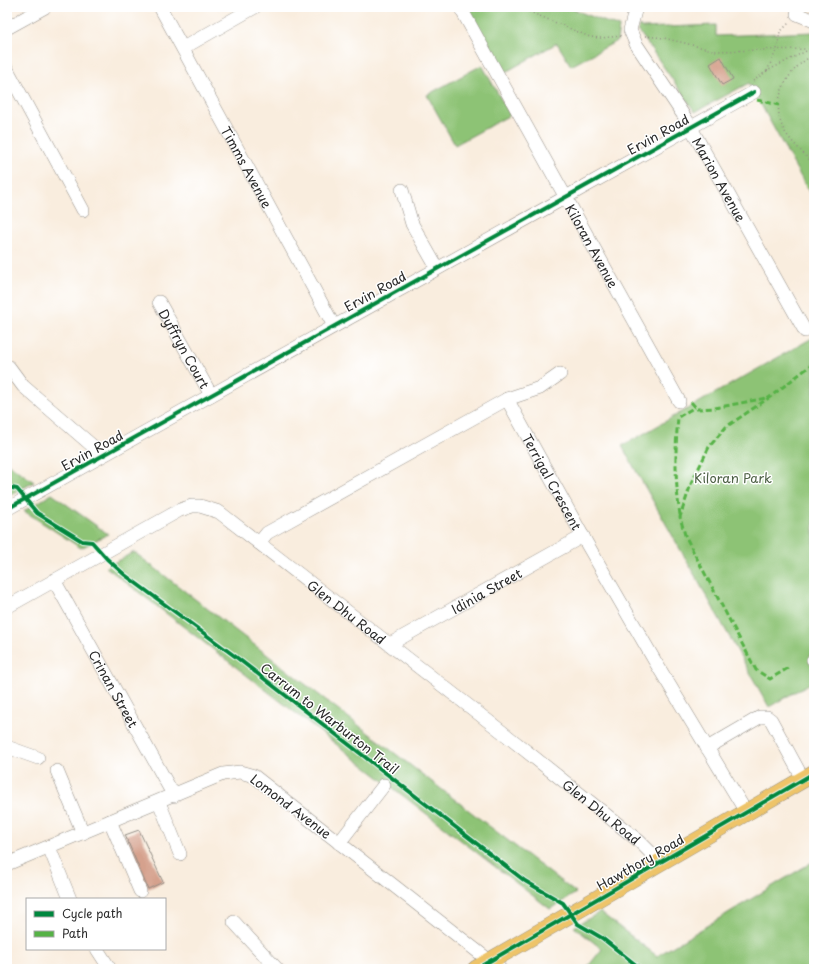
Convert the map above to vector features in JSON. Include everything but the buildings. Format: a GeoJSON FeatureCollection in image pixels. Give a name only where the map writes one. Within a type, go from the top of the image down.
{"type":"FeatureCollection","features":[{"type":"Feature","properties":{"kind":"main road","name":"Hawthory Road"},"geometry":{"type":"LineString","coordinates":[[489,966],[660,862],[809,776]]}},
{"type":"Feature","properties":{"kind":"street"},"geometry":{"type":"LineString","coordinates":[[7,28],[45,7]]}},
{"type":"Feature","properties":{"kind":"street","name":"Timms Avenue"},"geometry":{"type":"LineString","coordinates":[[160,7],[334,326]]}},
{"type":"Feature","properties":{"kind":"street"},"geometry":{"type":"LineString","coordinates":[[182,48],[255,7]]}},
{"type":"Feature","properties":{"kind":"street","name":"Kiloran Avenue"},"geometry":{"type":"LineString","coordinates":[[460,7],[679,401]]}},
{"type":"Feature","properties":{"kind":"street"},"geometry":{"type":"LineString","coordinates":[[631,35],[630,30],[636,7]]}},
{"type":"Feature","properties":{"kind":"street"},"geometry":{"type":"LineString","coordinates":[[797,14],[814,21]]}},
{"type":"Feature","properties":{"kind":"street","name":"Marion Avenue"},"geometry":{"type":"LineString","coordinates":[[631,35],[690,127],[805,331]]}},
{"type":"Feature","properties":{"kind":"street"},"geometry":{"type":"LineString","coordinates":[[7,69],[84,210]]}},
{"type":"Feature","properties":{"kind":"street","name":"Ervin Road"},"geometry":{"type":"LineString","coordinates":[[7,510],[437,268],[754,92]]}},
{"type":"Feature","properties":{"kind":"street"},"geometry":{"type":"LineString","coordinates":[[402,190],[412,224],[437,268]]}},
{"type":"Feature","properties":{"kind":"street","name":"Dyffryn Court"},"geometry":{"type":"LineString","coordinates":[[158,302],[211,395]]}},
{"type":"Feature","properties":{"kind":"street"},"geometry":{"type":"LineString","coordinates":[[9,367],[23,386],[103,455]]}},
{"type":"Feature","properties":{"kind":"street"},"geometry":{"type":"LineString","coordinates":[[259,543],[267,534],[507,399],[540,388],[560,374]]}},
{"type":"Feature","properties":{"kind":"street","name":"Terrigal Crescent"},"geometry":{"type":"LineString","coordinates":[[507,399],[583,536],[746,812]]}},
{"type":"Feature","properties":{"kind":"street","name":"Glen Dhu Road"},"geometry":{"type":"LineString","coordinates":[[7,607],[180,510],[192,506],[206,507],[219,512],[390,644],[639,841],[660,862]]}},
{"type":"Feature","properties":{"kind":"street","name":"Idinia Street"},"geometry":{"type":"LineString","coordinates":[[390,644],[583,536]]}},
{"type":"Feature","properties":{"kind":"street","name":"Crinan Street"},"geometry":{"type":"LineString","coordinates":[[54,580],[174,796]]}},
{"type":"Feature","properties":{"kind":"street"},"geometry":{"type":"LineString","coordinates":[[707,748],[760,717],[767,717],[771,720],[809,776]]}},
{"type":"Feature","properties":{"kind":"street"},"geometry":{"type":"LineString","coordinates":[[7,747],[38,758]]}},
{"type":"Feature","properties":{"kind":"street"},"geometry":{"type":"LineString","coordinates":[[57,771],[83,833]]}},
{"type":"Feature","properties":{"kind":"street","name":"Lomond Avenue"},"geometry":{"type":"LineString","coordinates":[[7,864],[224,774],[240,772],[254,776],[339,843],[489,966]]}},
{"type":"Feature","properties":{"kind":"street"},"geometry":{"type":"LineString","coordinates":[[339,843],[384,785]]}},
{"type":"Feature","properties":{"kind":"street"},"geometry":{"type":"LineString","coordinates":[[159,802],[180,854]]}},
{"type":"Feature","properties":{"kind":"street"},"geometry":{"type":"LineString","coordinates":[[110,821],[140,891]]}},
{"type":"Feature","properties":{"kind":"street"},"geometry":{"type":"LineString","coordinates":[[49,847],[70,898]]}},
{"type":"Feature","properties":{"kind":"street"},"geometry":{"type":"LineString","coordinates":[[234,922],[277,969]]}},
{"type":"Feature","properties":{"kind":"street"},"geometry":{"type":"LineString","coordinates":[[98,950],[110,969]]}},
{"type":"Feature","properties":{"kind":"path"},"geometry":{"type":"LineString","coordinates":[[518,7],[590,37],[600,38],[631,35],[664,38],[716,51],[807,49]]}},
{"type":"Feature","properties":{"kind":"path"},"geometry":{"type":"LineString","coordinates":[[767,70],[778,49],[780,32],[797,14]]}},
{"type":"Feature","properties":{"kind":"path"},"geometry":{"type":"LineString","coordinates":[[814,55],[804,60],[789,76],[784,84],[779,99],[780,118],[786,133],[814,164]]}},
{"type":"Feature","properties":{"kind":"green space"},"geometry":{"type":"Polygon","coordinates":[[[466,7],[567,7],[619,27],[617,41],[571,66],[557,43],[504,73],[466,7]]]}},
{"type":"Feature","properties":{"kind":"green space"},"geometry":{"type":"Polygon","coordinates":[[[639,25],[642,28],[716,25],[716,36],[814,32],[814,201],[749,83],[695,112],[638,30],[639,25]]]}},
{"type":"Feature","properties":{"kind":"green space"},"geometry":{"type":"Polygon","coordinates":[[[482,65],[510,115],[455,145],[427,95],[482,65]]]}},
{"type":"Feature","properties":{"kind":"green space","name":"Kiloran Park"},"geometry":{"type":"Polygon","coordinates":[[[814,337],[814,681],[769,707],[622,446],[814,337]]]}},
{"type":"Feature","properties":{"kind":"green space"},"geometry":{"type":"Polygon","coordinates":[[[7,463],[34,482],[7,497],[7,463]]]}},
{"type":"Feature","properties":{"kind":"green space"},"geometry":{"type":"Polygon","coordinates":[[[52,494],[108,534],[81,548],[24,511],[52,494]]]}},
{"type":"Feature","properties":{"kind":"green space"},"geometry":{"type":"Polygon","coordinates":[[[134,552],[576,893],[550,909],[106,567],[134,552]]]}},
{"type":"Feature","properties":{"kind":"green space"},"geometry":{"type":"Polygon","coordinates":[[[814,861],[814,969],[586,969],[602,949],[574,927],[600,912],[657,956],[814,861]]]}},
{"type":"Feature","properties":{"kind":"marked path"},"geometry":{"type":"LineString","coordinates":[[757,100],[779,105]]}},
{"type":"Feature","properties":{"kind":"marked path"},"geometry":{"type":"LineString","coordinates":[[788,668],[770,679],[756,670],[685,535],[680,517],[691,484],[709,447],[726,427],[770,397],[814,363]]}},
{"type":"Feature","properties":{"kind":"marked path"},"geometry":{"type":"LineString","coordinates":[[691,402],[697,409],[715,408],[766,398]]}},
{"type":"Feature","properties":{"kind":"marked path"},"geometry":{"type":"LineString","coordinates":[[680,515],[676,466],[678,417],[695,407]]}},
{"type":"Feature","properties":{"kind":"cycle path"},"geometry":{"type":"LineString","coordinates":[[7,509],[754,92]]}},
{"type":"Feature","properties":{"kind":"cycle path","name":"Carrum to Warburton Trail"},"geometry":{"type":"LineString","coordinates":[[7,487],[17,489],[37,513],[82,541],[92,542],[107,559],[125,575],[236,657],[525,881],[563,903],[578,924],[602,938],[641,969]]}},
{"type":"Feature","properties":{"kind":"cycle path"},"geometry":{"type":"LineString","coordinates":[[476,969],[814,773]]}}]}
